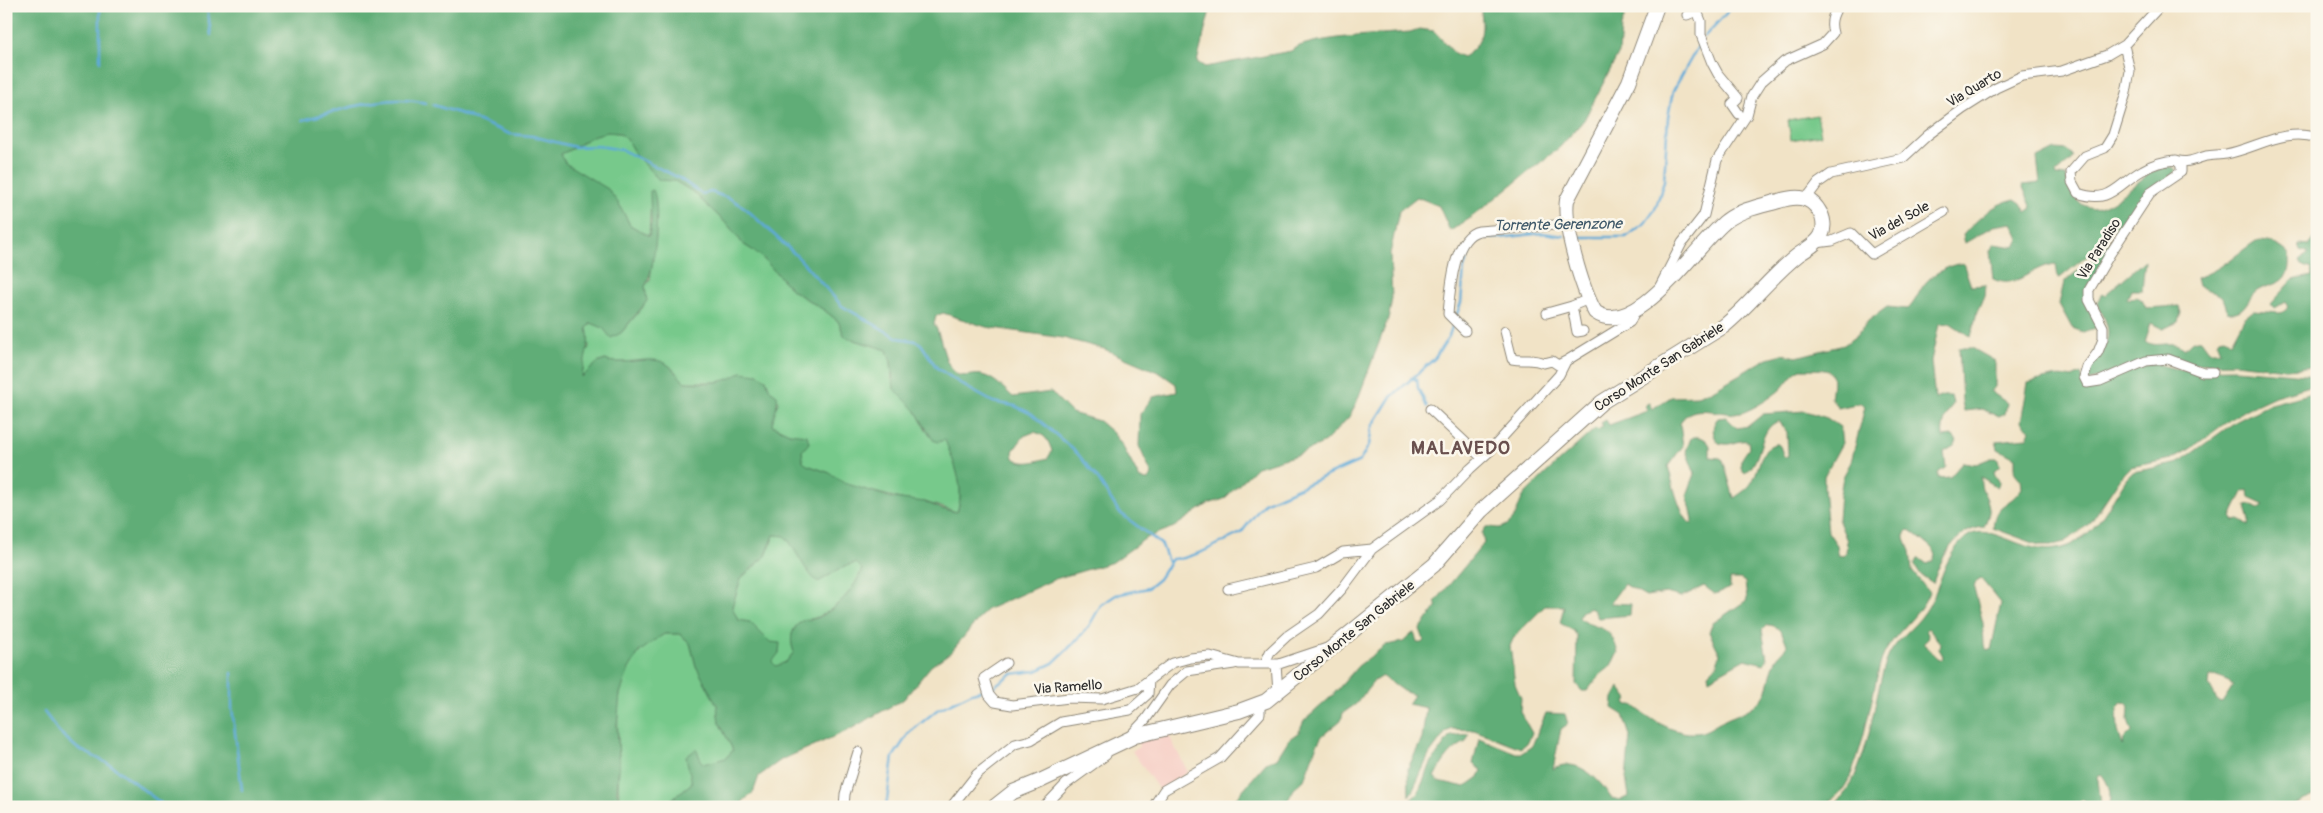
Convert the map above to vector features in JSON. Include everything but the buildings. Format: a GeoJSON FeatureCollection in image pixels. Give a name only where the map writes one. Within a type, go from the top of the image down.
{"type":"FeatureCollection","features":[{"type":"Feature","properties":{"kind":"main road"},"geometry":{"type":"LineString","coordinates":[[1657,6],[1630,82],[1569,194],[1566,206],[1573,250],[1595,312],[1606,318],[1617,318],[1636,309],[1658,291],[1711,235],[1735,216],[1783,200],[1795,197],[1806,199],[1816,206],[1824,221],[1823,231],[1816,243]]}},
{"type":"Feature","properties":{"kind":"main road","name":"Corso Monte San Gabriele"},"geometry":{"type":"LineString","coordinates":[[994,807],[1012,792],[1040,781],[1125,740],[1260,704],[1278,692],[1434,565],[1485,506],[1602,402],[1724,326],[1739,314],[1780,271],[1816,243]]}},
{"type":"Feature","properties":{"kind":"street"},"geometry":{"type":"LineString","coordinates":[[1658,291],[1682,243],[1704,215],[1717,160],[1747,115],[1752,96],[1761,82],[1785,61],[1823,44],[1834,33],[1831,26],[1832,15],[1838,6]]}},
{"type":"Feature","properties":{"kind":"street","name":"Via Quarto"},"geometry":{"type":"LineString","coordinates":[[1806,199],[1818,183],[1838,171],[1903,158],[1935,129],[1996,88],[2022,76],[2062,71],[2107,55],[2124,45],[2160,6]]}},
{"type":"Feature","properties":{"kind":"street"},"geometry":{"type":"LineString","coordinates":[[1687,15],[1697,11],[1701,21],[1702,39],[1718,74],[1738,98],[1732,104],[1739,114]]}},
{"type":"Feature","properties":{"kind":"street","name":"Via Paradiso"},"geometry":{"type":"LineString","coordinates":[[2124,45],[2130,71],[2126,93],[2113,135],[2105,148],[2084,156],[2072,172],[2072,182],[2078,193],[2092,198],[2110,195],[2142,170],[2161,162],[2176,160],[2186,163],[2208,156],[2227,154],[2263,141],[2293,136],[2317,138]]}},
{"type":"Feature","properties":{"kind":"street","name":"Via Paradiso"},"geometry":{"type":"LineString","coordinates":[[2176,160],[2181,165],[2181,172],[2150,193],[2089,290],[2089,300],[2103,327],[2103,338],[2098,352],[2087,367],[2084,377],[2087,383],[2100,382],[2146,361],[2168,359],[2203,372],[2213,372]]}},
{"type":"Feature","properties":{"kind":"street","name":"Via del Sole"},"geometry":{"type":"LineString","coordinates":[[1816,243],[1832,241],[1851,233],[1872,254],[1944,212]]}},
{"type":"Feature","properties":{"kind":"street"},"geometry":{"type":"LineString","coordinates":[[1462,328],[1448,314],[1452,280],[1462,245],[1467,236],[1479,231],[1568,224]]}},
{"type":"Feature","properties":{"kind":"street"},"geometry":{"type":"LineString","coordinates":[[1547,313],[1589,299]]}},
{"type":"Feature","properties":{"kind":"street"},"geometry":{"type":"LineString","coordinates":[[1572,306],[1577,332],[1586,328],[1587,347]]}},
{"type":"Feature","properties":{"kind":"street"},"geometry":{"type":"LineString","coordinates":[[1505,331],[1512,359],[1522,361],[1533,358],[1544,363],[1552,361],[1558,365],[1566,362],[1587,347],[1600,342],[1630,322],[1636,309]]}},
{"type":"Feature","properties":{"kind":"street"},"geometry":{"type":"LineString","coordinates":[[1265,663],[1270,652],[1287,636],[1319,614],[1342,589],[1372,549],[1440,500],[1482,458],[1559,375],[1566,362]]}},
{"type":"Feature","properties":{"kind":"street"},"geometry":{"type":"LineString","coordinates":[[1430,409],[1482,458]]}},
{"type":"Feature","properties":{"kind":"street"},"geometry":{"type":"LineString","coordinates":[[1228,589],[1316,568],[1343,552],[1372,549]]}},
{"type":"Feature","properties":{"kind":"street","name":"Via Ramello"},"geometry":{"type":"LineString","coordinates":[[992,698],[1012,705],[1069,698],[1102,699],[1138,688],[1172,663],[1190,658],[1210,656],[1239,664],[1276,664],[1339,644]]}},
{"type":"Feature","properties":{"kind":"street"},"geometry":{"type":"LineString","coordinates":[[1006,663],[984,678],[992,698],[1000,707],[1015,710]]}},
{"type":"Feature","properties":{"kind":"street"},"geometry":{"type":"LineString","coordinates":[[1044,807],[1066,784],[1125,740],[1146,719],[1170,685],[1187,671],[1239,664]]}},
{"type":"Feature","properties":{"kind":"street"},"geometry":{"type":"LineString","coordinates":[[1276,664],[1278,692]]}},
{"type":"Feature","properties":{"kind":"street"},"geometry":{"type":"LineString","coordinates":[[951,807],[977,774],[1015,744],[1032,740],[1061,722],[1130,710],[1148,694],[1149,680]]}},
{"type":"Feature","properties":{"kind":"street"},"geometry":{"type":"LineString","coordinates":[[1153,807],[1164,790],[1220,758],[1260,714],[1260,704]]}},
{"type":"Feature","properties":{"kind":"street"},"geometry":{"type":"LineString","coordinates":[[844,807],[845,794],[858,752]]}},
{"type":"Feature","properties":{"kind":"shaded area"},"geometry":{"type":"Polygon","coordinates":[[[1168,734],[1188,772],[1159,790],[1132,751],[1139,747],[1137,740],[1168,734]]]}},
{"type":"Feature","properties":{"kind":"green space"},"geometry":{"type":"Polygon","coordinates":[[[6,6],[1211,6],[1197,62],[1205,67],[1291,51],[1299,46],[1328,39],[1410,32],[1419,29],[1434,31],[1454,53],[1463,57],[1475,47],[1481,35],[1480,6],[1628,6],[1621,27],[1619,53],[1584,120],[1560,147],[1469,219],[1450,231],[1439,206],[1417,197],[1399,211],[1390,254],[1392,298],[1389,316],[1356,404],[1349,417],[1325,442],[1300,454],[1257,467],[1224,499],[1208,504],[1174,527],[1146,538],[1113,562],[1055,579],[986,610],[951,652],[931,666],[904,699],[847,731],[781,760],[759,776],[753,793],[742,802],[747,807],[662,807],[692,783],[686,757],[696,749],[703,764],[726,758],[733,750],[719,722],[717,705],[696,666],[690,643],[680,634],[664,634],[639,652],[629,669],[620,694],[617,725],[619,760],[617,792],[622,807],[6,807],[6,6]],[[608,132],[589,138],[561,154],[565,163],[608,189],[619,204],[630,225],[649,236],[651,222],[650,191],[653,190],[657,210],[656,239],[652,267],[645,286],[647,301],[621,333],[611,338],[603,328],[591,323],[587,328],[588,346],[582,377],[597,363],[605,360],[621,362],[655,360],[670,367],[685,382],[707,383],[721,381],[741,372],[758,374],[766,379],[770,390],[777,395],[772,425],[789,433],[807,435],[809,443],[802,451],[803,461],[807,465],[830,473],[844,483],[893,498],[925,502],[942,509],[957,512],[960,484],[945,440],[938,442],[933,440],[915,410],[894,389],[891,362],[887,350],[845,337],[838,321],[792,290],[760,255],[743,244],[729,226],[693,192],[675,181],[659,180],[635,154],[626,138],[619,133],[608,132]],[[943,313],[936,316],[934,324],[949,366],[956,374],[963,376],[987,376],[1013,397],[1051,392],[1072,413],[1099,421],[1113,433],[1122,445],[1140,479],[1148,480],[1152,475],[1139,446],[1140,414],[1153,397],[1177,392],[1176,384],[1160,373],[1104,349],[1063,338],[986,327],[943,313]],[[1034,432],[1024,436],[1013,451],[1014,458],[1026,462],[1048,458],[1052,451],[1044,436],[1034,432]],[[774,535],[766,556],[741,578],[732,607],[738,620],[750,622],[770,642],[780,643],[779,653],[772,662],[776,666],[786,662],[794,652],[792,637],[799,623],[817,618],[838,604],[855,584],[862,569],[856,563],[845,566],[818,582],[809,573],[785,536],[774,535]]]}},
{"type":"Feature","properties":{"kind":"green space"},"geometry":{"type":"Polygon","coordinates":[[[1817,115],[1821,135],[1791,140],[1788,120],[1817,115]]]}},
{"type":"Feature","properties":{"kind":"green space"},"geometry":{"type":"Polygon","coordinates":[[[608,132],[619,133],[626,138],[635,154],[659,180],[675,181],[693,192],[729,226],[743,244],[760,255],[792,290],[838,321],[845,337],[887,350],[891,362],[892,380],[904,399],[915,409],[926,430],[945,439],[960,484],[957,512],[925,502],[909,501],[859,488],[844,483],[830,473],[807,465],[803,461],[802,451],[796,434],[789,433],[772,425],[774,412],[779,401],[770,390],[766,379],[734,378],[720,382],[685,382],[662,362],[647,360],[613,362],[605,360],[597,363],[582,378],[585,355],[589,347],[587,328],[591,323],[621,333],[643,307],[645,286],[650,280],[656,237],[651,195],[649,236],[630,225],[619,204],[565,163],[561,154],[588,138],[608,132]]]}},
{"type":"Feature","properties":{"kind":"green space"},"geometry":{"type":"Polygon","coordinates":[[[2055,149],[2067,150],[2073,158],[2056,173],[2057,176],[2067,177],[2072,193],[2088,207],[2100,207],[2114,200],[2154,171],[2166,167],[2177,170],[2125,217],[2087,256],[2061,277],[2058,278],[2056,264],[2039,268],[2010,282],[1993,279],[1990,251],[1994,244],[2015,247],[2019,239],[2012,223],[1994,226],[1965,243],[1963,235],[1974,223],[1999,204],[2015,199],[2021,203],[2026,212],[2032,208],[2022,185],[2040,183],[2037,158],[2055,149]]]}},
{"type":"Feature","properties":{"kind":"green space"},"geometry":{"type":"Polygon","coordinates":[[[2119,233],[2087,289],[2099,327],[2083,332],[2072,328],[2059,304],[2064,282],[2091,260],[2119,233]]]}},
{"type":"Feature","properties":{"kind":"green space"},"geometry":{"type":"Polygon","coordinates":[[[2317,235],[2317,367],[2285,369],[2236,363],[2190,364],[2170,362],[2130,366],[2088,381],[2090,369],[2107,339],[2108,330],[2105,319],[2097,304],[2102,293],[2105,295],[2145,260],[2142,290],[2131,290],[2127,299],[2129,300],[2136,296],[2142,300],[2146,308],[2179,306],[2181,313],[2178,322],[2163,329],[2151,323],[2145,342],[2150,344],[2175,344],[2185,349],[2192,342],[2201,340],[2209,351],[2220,351],[2217,343],[2219,338],[2225,337],[2231,342],[2244,318],[2253,311],[2280,313],[2287,310],[2289,306],[2286,301],[2274,308],[2271,304],[2293,280],[2312,276],[2311,269],[2303,266],[2300,260],[2309,253],[2301,250],[2299,244],[2310,245],[2317,235]]]}},
{"type":"Feature","properties":{"kind":"green space"},"geometry":{"type":"Polygon","coordinates":[[[2256,241],[2274,244],[2289,254],[2287,274],[2278,283],[2253,294],[2242,309],[2227,312],[2220,295],[2198,286],[2196,278],[2220,267],[2256,241]]]}},
{"type":"Feature","properties":{"kind":"green space"},"geometry":{"type":"Polygon","coordinates":[[[1963,263],[1971,286],[1986,285],[1985,296],[1977,312],[1971,337],[1950,323],[1939,324],[1931,361],[1935,399],[1951,396],[1953,404],[1945,419],[1943,437],[1953,436],[1957,441],[1954,446],[1944,452],[1946,467],[1938,473],[1938,478],[1950,477],[1963,462],[1976,464],[1991,458],[1997,458],[2000,465],[1994,471],[2000,482],[1997,487],[1981,477],[1981,486],[1989,510],[1984,527],[1965,533],[1957,539],[1940,564],[1933,583],[1921,575],[1914,564],[1919,558],[1927,564],[1932,562],[1935,555],[1932,548],[1911,531],[1908,530],[1905,533],[1905,539],[1910,551],[1912,571],[1929,592],[1918,611],[1896,636],[1884,654],[1855,765],[1843,789],[1834,798],[1817,807],[1403,807],[1418,793],[1431,763],[1450,736],[1469,734],[1466,742],[1452,752],[1434,777],[1439,781],[1465,787],[1479,777],[1482,770],[1473,764],[1479,738],[1516,753],[1522,753],[1532,746],[1546,713],[1565,714],[1568,724],[1561,729],[1553,769],[1562,765],[1579,767],[1601,783],[1611,798],[1621,800],[1629,796],[1626,778],[1630,736],[1623,715],[1612,708],[1613,698],[1619,687],[1628,699],[1627,705],[1633,705],[1647,716],[1674,730],[1693,733],[1705,731],[1746,710],[1765,695],[1774,664],[1787,645],[1780,631],[1771,625],[1767,625],[1762,630],[1767,659],[1764,664],[1745,659],[1709,679],[1708,673],[1717,664],[1720,654],[1709,632],[1713,623],[1747,600],[1745,582],[1740,579],[1730,579],[1730,588],[1715,594],[1704,586],[1681,597],[1666,593],[1646,596],[1624,584],[1610,603],[1631,604],[1630,615],[1598,618],[1594,610],[1589,608],[1581,612],[1579,618],[1603,629],[1611,636],[1618,653],[1610,667],[1600,675],[1587,691],[1582,691],[1576,684],[1577,637],[1574,631],[1560,623],[1564,606],[1545,606],[1514,637],[1510,646],[1515,684],[1521,698],[1520,712],[1532,733],[1527,743],[1521,748],[1474,730],[1451,729],[1446,732],[1429,755],[1409,796],[1408,768],[1422,739],[1426,708],[1408,704],[1414,695],[1403,691],[1382,676],[1374,681],[1356,704],[1343,713],[1341,720],[1322,736],[1304,780],[1294,789],[1284,807],[1228,807],[1266,763],[1277,758],[1289,739],[1299,732],[1304,721],[1332,696],[1358,666],[1386,645],[1403,642],[1413,633],[1417,643],[1422,643],[1424,640],[1420,629],[1437,607],[1435,602],[1484,543],[1482,533],[1486,527],[1501,528],[1511,522],[1526,493],[1596,428],[1598,430],[1603,426],[1601,423],[1606,420],[1609,425],[1647,411],[1645,405],[1649,403],[1652,409],[1671,397],[1697,396],[1711,391],[1768,358],[1783,354],[1796,357],[1844,345],[1857,335],[1868,321],[1887,307],[1908,309],[1931,277],[1963,263]],[[1801,369],[1774,395],[1757,406],[1741,413],[1691,412],[1680,424],[1683,446],[1668,466],[1680,507],[1688,521],[1692,524],[1693,519],[1687,495],[1695,474],[1686,451],[1691,438],[1705,439],[1710,446],[1710,457],[1723,460],[1734,498],[1750,484],[1761,458],[1768,448],[1778,444],[1784,457],[1788,456],[1787,432],[1779,421],[1772,425],[1767,430],[1755,461],[1745,473],[1742,470],[1741,463],[1749,448],[1748,441],[1728,444],[1719,443],[1713,431],[1714,424],[1718,418],[1726,417],[1737,428],[1748,426],[1763,414],[1805,411],[1827,418],[1840,427],[1842,443],[1824,476],[1828,532],[1837,545],[1838,555],[1843,556],[1846,553],[1847,541],[1838,519],[1840,494],[1843,477],[1851,462],[1865,407],[1860,403],[1838,408],[1831,398],[1833,380],[1830,372],[1801,369]]]}},
{"type":"Feature","properties":{"kind":"green space"},"geometry":{"type":"Polygon","coordinates":[[[1959,348],[1972,348],[1995,361],[1995,387],[1990,391],[2007,403],[2005,414],[1999,417],[1982,409],[1964,411],[1959,348]]]}},
{"type":"Feature","properties":{"kind":"green space"},"geometry":{"type":"Polygon","coordinates":[[[2151,363],[2181,370],[2235,369],[2317,376],[2317,384],[2275,396],[2249,408],[2190,449],[2172,459],[2130,467],[2123,474],[2091,522],[2064,542],[2053,545],[2039,545],[1993,528],[1997,513],[2022,488],[2021,480],[2015,473],[2015,458],[1998,449],[1996,441],[2027,438],[2030,430],[2021,422],[2028,383],[2055,377],[2072,378],[2081,374],[2084,385],[2090,387],[2151,363]]]}},
{"type":"Feature","properties":{"kind":"green space"},"geometry":{"type":"Polygon","coordinates":[[[2317,392],[2317,540],[2307,544],[2317,548],[2317,795],[2287,807],[2091,807],[2083,800],[2074,807],[1830,807],[1843,796],[1853,781],[1861,762],[1881,679],[1889,655],[1925,612],[1935,594],[1946,565],[1964,539],[1976,533],[1989,533],[2034,548],[2051,550],[2069,545],[2094,527],[2133,472],[2174,464],[2184,459],[2235,422],[2270,404],[2317,392]],[[2248,490],[2243,492],[2231,517],[2234,521],[2239,520],[2249,525],[2250,521],[2246,506],[2252,505],[2258,509],[2264,505],[2249,498],[2248,490]],[[1981,579],[1975,583],[1974,588],[1983,623],[1984,645],[1986,649],[1991,650],[2001,603],[1981,579]],[[1928,628],[1926,630],[1929,637],[1923,643],[1937,658],[1942,660],[1943,656],[1939,649],[1940,643],[1928,628]],[[2217,676],[2210,677],[2209,685],[2218,702],[2222,703],[2233,686],[2229,681],[2217,676]],[[2122,702],[2117,709],[2118,731],[2123,746],[2124,739],[2132,731],[2128,720],[2129,707],[2127,703],[2122,702]],[[2101,774],[2098,776],[2101,804],[2104,806],[2109,803],[2109,788],[2101,774]]]}},
{"type":"Feature","properties":{"kind":"green space"},"geometry":{"type":"Polygon","coordinates":[[[774,535],[785,535],[818,582],[845,566],[856,563],[862,569],[855,584],[838,604],[815,618],[803,621],[796,626],[792,636],[794,652],[786,662],[776,667],[772,662],[770,642],[750,622],[738,621],[732,607],[741,578],[766,556],[774,535]]]}},
{"type":"Feature","properties":{"kind":"green space"},"geometry":{"type":"Polygon","coordinates":[[[664,634],[680,634],[690,643],[696,666],[717,705],[719,722],[733,750],[726,758],[703,765],[696,750],[692,783],[662,807],[622,807],[618,788],[618,716],[621,689],[631,664],[641,650],[664,634]]]}},
{"type":"Feature","properties":{"kind":"waterway"},"geometry":{"type":"LineString","coordinates":[[100,6],[100,62]]}},
{"type":"Feature","properties":{"kind":"waterway"},"geometry":{"type":"LineString","coordinates":[[207,6],[211,35]]}},
{"type":"Feature","properties":{"kind":"waterway","name":"Torrente Gerenzone"},"geometry":{"type":"LineString","coordinates":[[1704,37],[1733,6]]}},
{"type":"Feature","properties":{"kind":"waterway","name":"Torrente Gerenzone"},"geometry":{"type":"LineString","coordinates":[[1575,237],[1626,237],[1645,223],[1656,207],[1664,181],[1668,117],[1673,91],[1701,41]]}},
{"type":"Feature","properties":{"kind":"waterway"},"geometry":{"type":"LineString","coordinates":[[303,120],[379,101],[411,100],[426,103]]}},
{"type":"Feature","properties":{"kind":"waterway"},"geometry":{"type":"LineString","coordinates":[[433,105],[462,114],[510,134],[532,136],[575,147],[599,146],[622,150],[679,178],[702,194],[711,192],[731,199],[744,207],[797,256],[842,306],[898,338],[916,341],[921,344],[937,368],[966,387],[993,402],[1015,406],[1032,414],[1077,453],[1098,479],[1119,512],[1162,545],[1168,562]]}},
{"type":"Feature","properties":{"kind":"waterway","name":"Torrente Gerenzone"},"geometry":{"type":"LineString","coordinates":[[1455,319],[1461,303],[1464,268],[1472,244],[1482,238],[1543,233],[1564,236]]}},
{"type":"Feature","properties":{"kind":"waterway","name":"Torrente Gerenzone"},"geometry":{"type":"LineString","coordinates":[[886,807],[893,757],[909,733],[937,710],[972,693],[993,687],[1011,674],[1036,671],[1053,663],[1089,626],[1101,605],[1116,595],[1148,588],[1159,579],[1172,559],[1184,558],[1202,552],[1241,533],[1264,503],[1360,461],[1369,445],[1372,427],[1390,398],[1435,358],[1449,336],[1453,324]]}},
{"type":"Feature","properties":{"kind":"waterway"},"geometry":{"type":"LineString","coordinates":[[1411,378],[1417,380],[1418,388],[1427,407]]}},
{"type":"Feature","properties":{"kind":"waterway"},"geometry":{"type":"LineString","coordinates":[[232,673],[232,708],[242,790]]}},
{"type":"Feature","properties":{"kind":"waterway"},"geometry":{"type":"LineString","coordinates":[[44,712],[59,732],[77,748],[111,765],[166,807]]}},
{"type":"Feature","properties":{"kind":"district","name":"MALAVEDO"},"geometry":{"type":"Point","coordinates":[1461,448]}}]}
